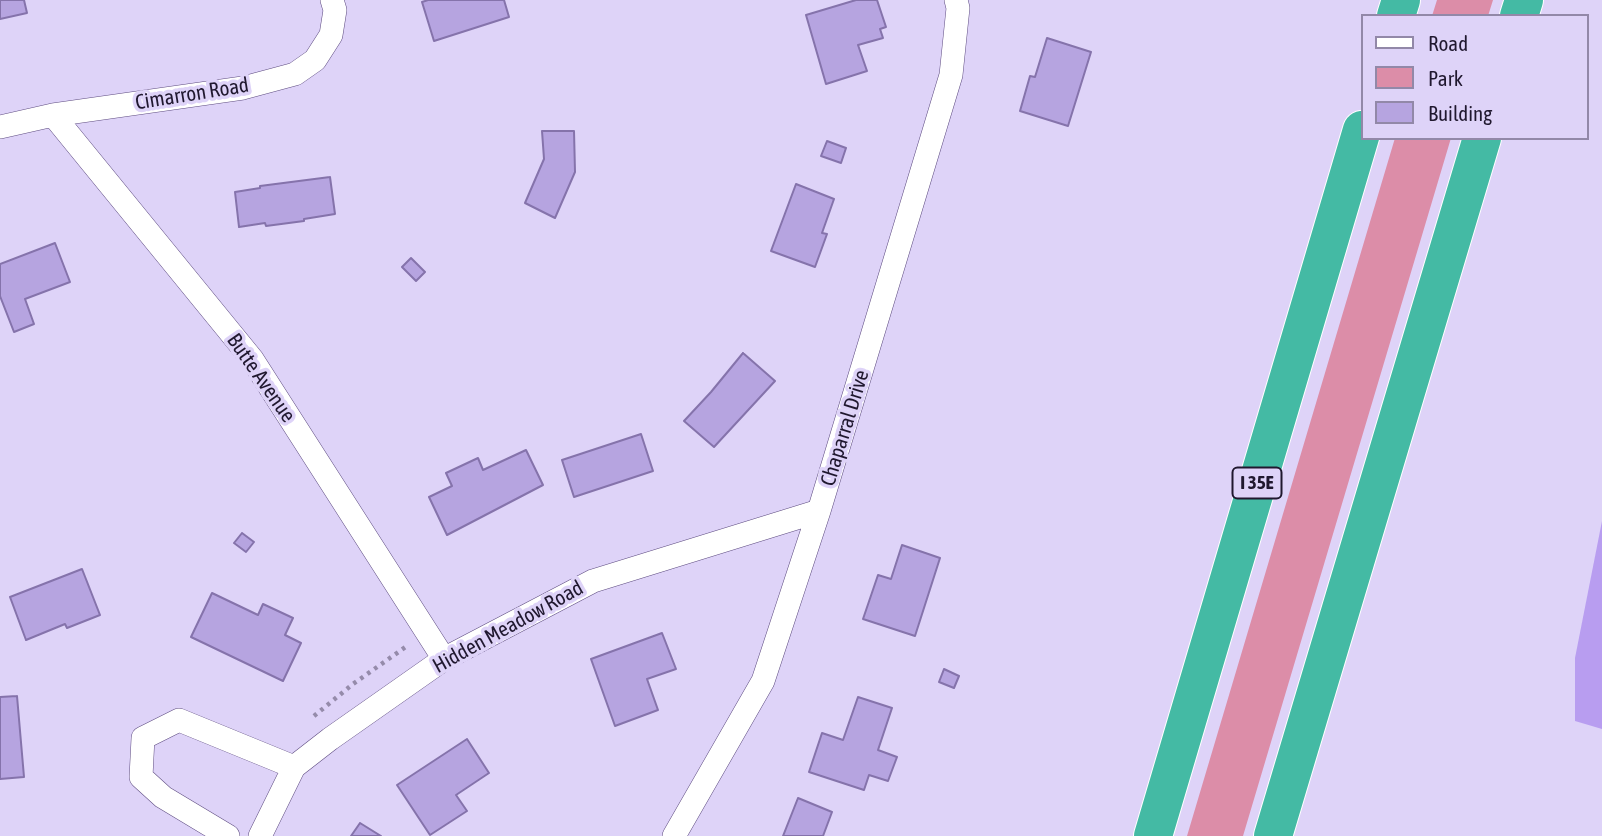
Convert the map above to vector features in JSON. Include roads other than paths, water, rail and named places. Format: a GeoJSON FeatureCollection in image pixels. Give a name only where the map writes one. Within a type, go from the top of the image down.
{"type":"FeatureCollection","features":[{"type":"Feature","properties":{"kind":"highway","name":"I 35E"},"geometry":{"type":"LineString","coordinates":[[1153,836],[1360,137]]}},
{"type":"Feature","properties":{"kind":"highway"},"geometry":{"type":"LineString","coordinates":[[1273,836],[1481,140]]}},
{"type":"Feature","properties":{"kind":"street","name":"Cimarron Road"},"geometry":{"type":"LineString","coordinates":[[0,127],[53,115],[243,88],[295,74],[315,60],[331,35],[335,10],[332,0]]}},
{"type":"Feature","properties":{"kind":"street","name":"Chaparral Drive"},"geometry":{"type":"LineString","coordinates":[[674,836],[763,681],[820,512],[951,75],[958,8],[956,0]]}},
{"type":"Feature","properties":{"kind":"street","name":"Butte Avenue"},"geometry":{"type":"LineString","coordinates":[[53,115],[252,359],[444,659]]}},
{"type":"Feature","properties":{"kind":"street","name":"Hidden Meadow Road"},"geometry":{"type":"LineString","coordinates":[[260,836],[294,767],[444,659],[593,581],[820,512]]}},
{"type":"Feature","properties":{"kind":"street"},"geometry":{"type":"LineString","coordinates":[[228,836],[163,797],[141,777],[143,738],[179,720],[294,767]]}}]}
